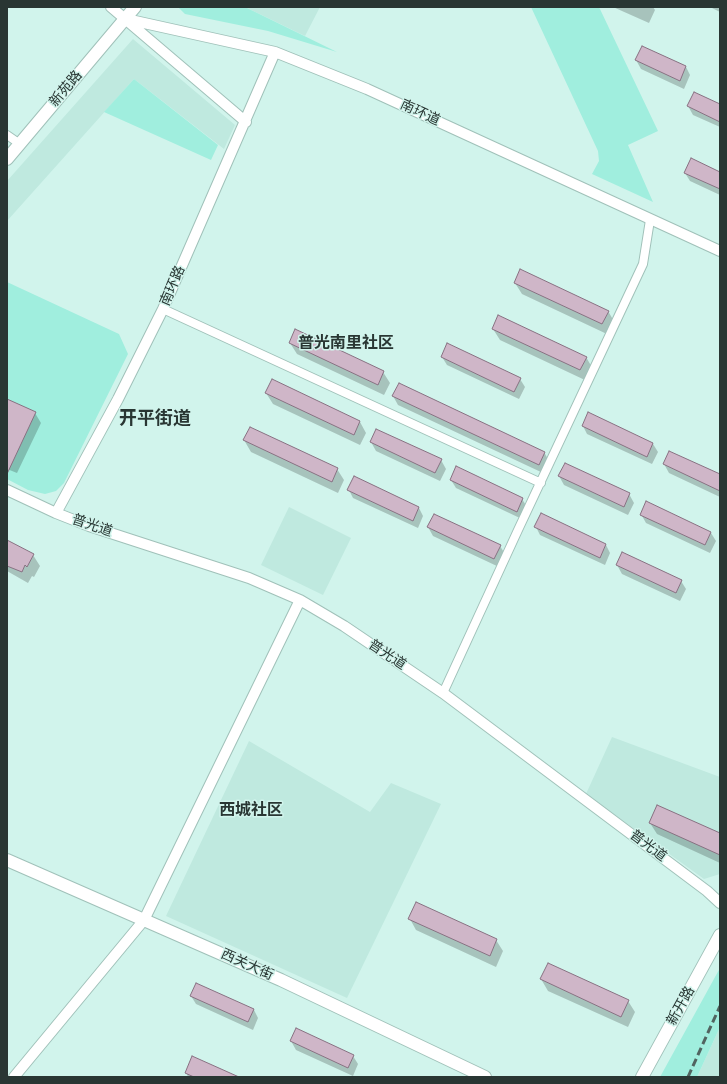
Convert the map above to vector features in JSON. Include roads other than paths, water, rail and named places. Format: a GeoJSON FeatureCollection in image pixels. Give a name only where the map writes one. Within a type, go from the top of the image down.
{"type":"FeatureCollection","features":[{"type":"Feature","properties":{"kind":"main road","name":"新苑路"},"geometry":{"type":"LineString","coordinates":[[7,159],[135,7]]}},
{"type":"Feature","properties":{"kind":"main road","name":"新苑路"},"geometry":{"type":"LineString","coordinates":[[126,19],[145,7]]}},
{"type":"Feature","properties":{"kind":"main road","name":"西关大街"},"geometry":{"type":"LineString","coordinates":[[7,860],[281,980],[485,1077]]}},
{"type":"Feature","properties":{"kind":"main road","name":"新开路"},"geometry":{"type":"LineString","coordinates":[[642,1077],[720,935]]}},
{"type":"Feature","properties":{"kind":"street","name":"南环道"},"geometry":{"type":"LineString","coordinates":[[110,7],[126,19],[275,52],[367,89],[650,220],[719,248]]}},
{"type":"Feature","properties":{"kind":"street"},"geometry":{"type":"LineString","coordinates":[[126,19],[246,122]]}},
{"type":"Feature","properties":{"kind":"street","name":"南环路"},"geometry":{"type":"LineString","coordinates":[[56,513],[118,399],[163,309],[246,122],[275,52]]}},
{"type":"Feature","properties":{"kind":"street"},"geometry":{"type":"LineString","coordinates":[[7,135],[20,144]]}},
{"type":"Feature","properties":{"kind":"street"},"geometry":{"type":"LineString","coordinates":[[443,693],[643,264],[650,220]]}},
{"type":"Feature","properties":{"kind":"street"},"geometry":{"type":"LineString","coordinates":[[163,309],[541,483]]}},
{"type":"Feature","properties":{"kind":"street","name":"普光道"},"geometry":{"type":"LineString","coordinates":[[7,490],[56,513],[89,526],[249,578],[300,600],[344,626],[443,693],[707,891],[720,903]]}},
{"type":"Feature","properties":{"kind":"street"},"geometry":{"type":"LineString","coordinates":[[14,1077],[144,920],[300,600]]}},
{"type":"Feature","properties":{"kind":"railway"},"geometry":{"type":"LineString","coordinates":[[688,1077],[720,1006]]}},
{"type":"Feature","properties":{"kind":"district","name":"普光南里社区"},"geometry":{"type":"Point","coordinates":[346,344]}},
{"type":"Feature","properties":{"kind":"district","name":"开平街道"},"geometry":{"type":"Point","coordinates":[155,419]}},
{"type":"Feature","properties":{"kind":"district","name":"西城社区"},"geometry":{"type":"Point","coordinates":[251,811]}}]}
